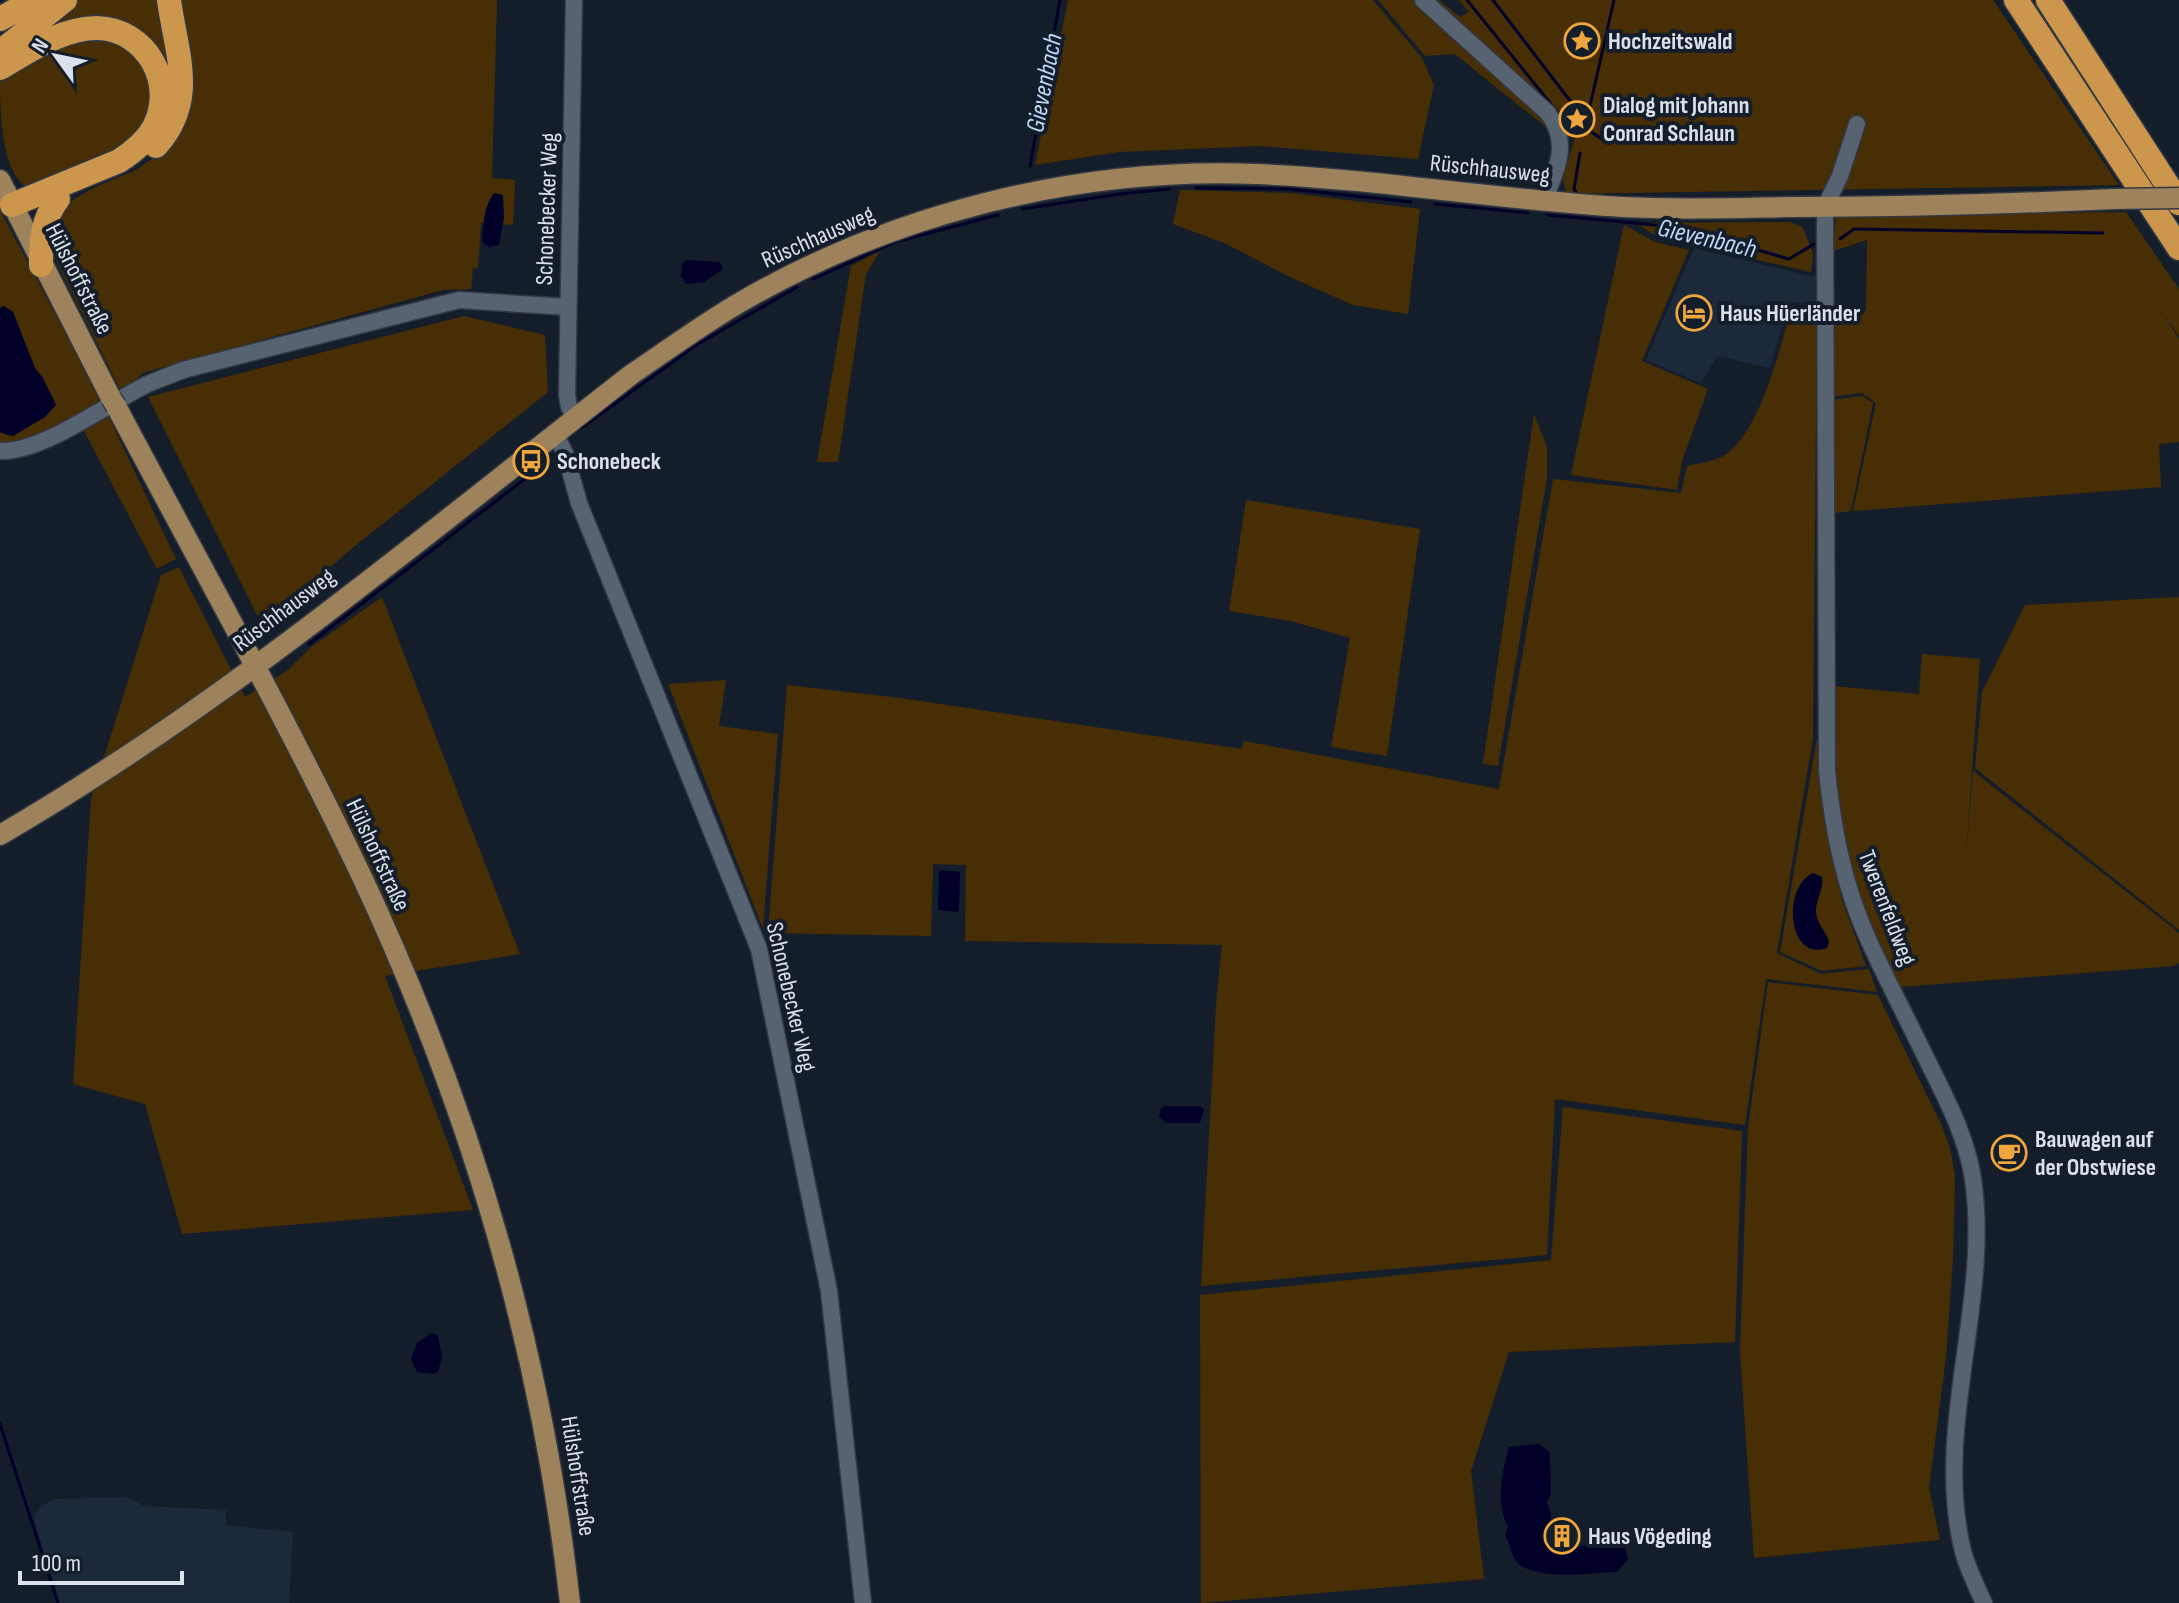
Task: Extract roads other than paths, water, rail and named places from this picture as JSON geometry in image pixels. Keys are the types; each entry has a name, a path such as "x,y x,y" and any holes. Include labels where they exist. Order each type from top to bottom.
{"highway":[{"path":"0,19 36,0"},
{"path":"0,31 36,0"},
{"path":"0,52 65,0"},
{"path":"15,212 58,199 136,161 153,149 171,126 179,104 181,74 169,0"},
{"path":"2016,0 2179,248"},
{"path":"2048,0 2179,200"},
{"path":"0,68 63,35 87,29 110,30 130,38 144,49 157,68 162,91 155,126 134,150 119,161 15,212"},
{"path":"41,265 42,231 58,199"}],"main road":[{"name":"Rüschhausweg","path":"0,835 107,768 256,664 692,332 788,277 892,232 950,213 1059,188 1147,177 1255,174 1544,201 1678,208 2179,200"},
{"name":"Hülshoffstraße","path":"0,180 113,402 256,664 387,933 424,1023 470,1146 511,1284 535,1385 555,1492 570,1603"}],"street":[{"name":"Schonebecker Weg","path":"574,0 567,395 569,407 576,418"},
{"path":"1423,0 1548,113 1555,123 1560,133 1560,154 1544,201"},
{"path":"1825,207 1840,176 1857,124"},
{"name":"Twerenfeldweg","path":"1825,207 1826,749 1829,794 1851,898 1944,1093 1963,1140 1972,1174 1978,1252 1955,1475 1962,1547 1984,1603"},
{"path":"0,451 34,445 150,383 183,370 409,311 459,300 568,307"},
{"name":"Schonebecker Weg","path":"555,434 565,453 579,503 759,949 829,1291 863,1603"}],"water":[{"path":"494,193 503,195 504,218 499,245 489,247 482,242 483,229 486,210"},
{"path":"686,260 720,262 723,269 704,282 686,284 681,276 682,264"},
{"path":"4,306 13,312 35,368 56,405 45,417 13,436 0,432 0,308"},
{"path":"941,870 960,872 957,912 938,910"},
{"path":"1813,873 1822,877 1816,916 1829,942 1827,948 1814,949 1804,944 1793,921 1796,893 1803,881"},
{"path":"1199,1106 1204,1109 1200,1123 1166,1123 1159,1116 1161,1108"},
{"path":"431,1333 438,1335 442,1357 438,1372 417,1372 411,1359 417,1343"},
{"path":"1539,1444 1550,1453 1551,1494 1547,1502 1551,1513 1551,1534 1547,1542 1565,1548 1617,1543 1625,1547 1628,1559 1617,1572 1551,1574 1527,1569 1515,1560 1505,1535 1508,1527 1501,1498 1504,1467 1509,1447"}],"waterway":[{"name":"Gievenbach","path":"1030,166 1060,0"},
{"path":"1467,0 1563,119"},
{"path":"1493,0 1577,110"},
{"path":"1602,139 1585,128 1614,0"},
{"path":"1578,195 1574,189 1580,153"},
{"name":"Gievenbach","path":"1196,188 1289,189 1411,202"},
{"name":"Gievenbach","path":"1022,209 1170,189"},
{"path":"1606,196 1628,197"},
{"name":"Gievenbach","path":"1435,204 1528,213"},
{"path":"813,279 895,242 998,215"},
{"name":"Gievenbach","path":"1547,215 1677,227 1789,259 1814,244"},
{"name":"Gievenbach","path":"1840,239 1854,229 2103,233"},
{"path":"581,428 698,344 797,287"},
{"path":"309,644 547,462"},
{"path":"0,1424 58,1603"}],"place":[{"name":"Hochzeitswald","path":"1582,41"},
{"name":"Dialog mit Johann Conrad Schlaun","path":"1577,119"},
{"name":"Haus Hüerländer","path":"1694,313"},
{"name":"Schonebeck","path":"531,461"},
{"name":"Bauwagen auf der Obstwiese","path":"2009,1153"},
{"name":"Haus Vögeding","path":"1562,1536"}]}
